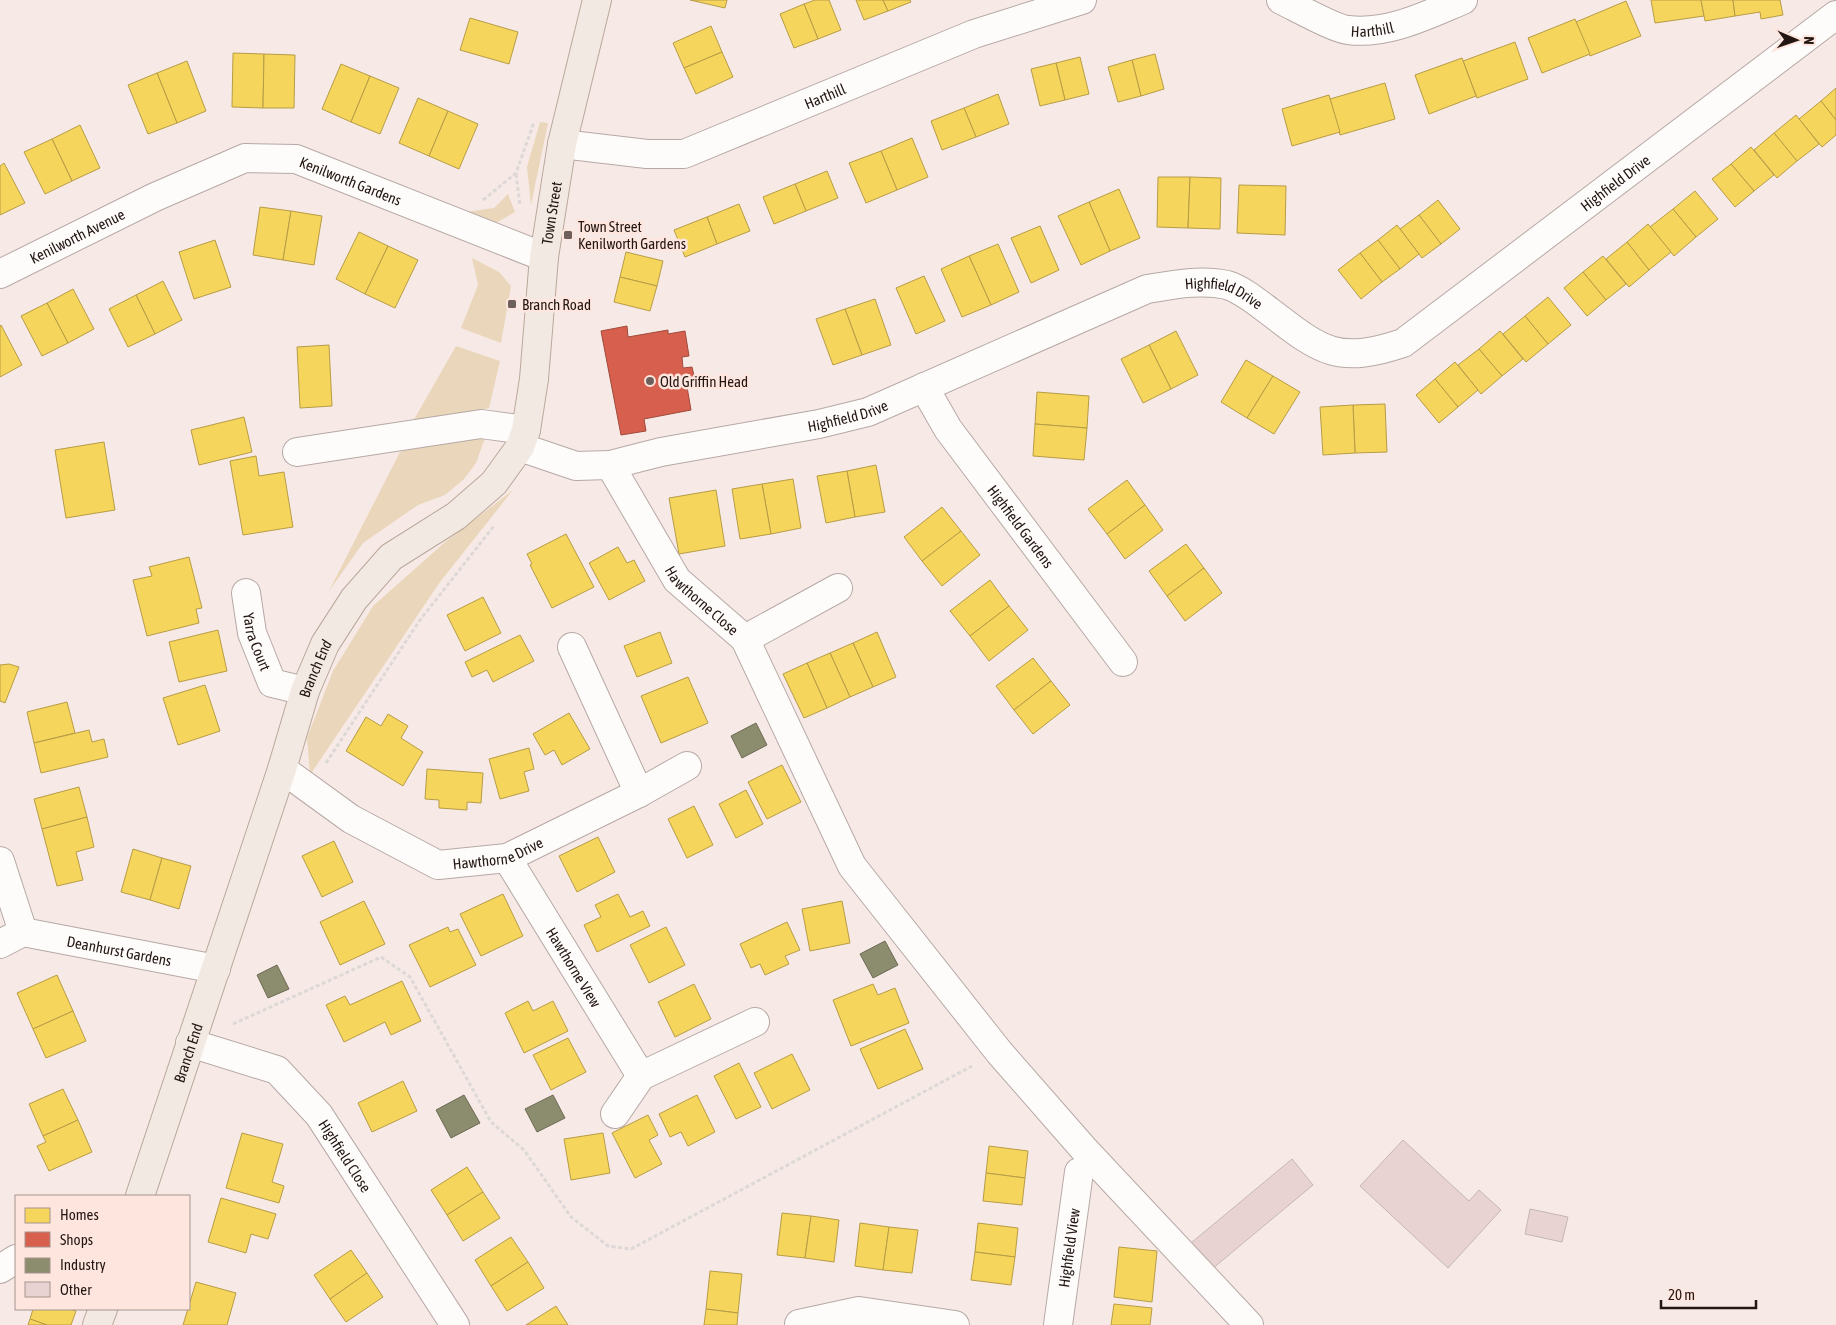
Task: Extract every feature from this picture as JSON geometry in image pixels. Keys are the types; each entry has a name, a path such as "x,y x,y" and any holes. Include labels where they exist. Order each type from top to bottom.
{"main road":[{"name":"Town Street","path":"523,439 534,379 544,257 562,144 597,0"},
{"name":"Branch End","path":"140,1195 282,769 306,691 325,644 354,599 391,557 456,516 494,483 523,439"},
{"path":"97,1325 103,1310"}],"street":[{"name":"Harthill","path":"562,144 647,154 684,154 974,34 1082,0"},
{"name":"Harthill","path":"1281,0 1347,30 1379,30 1416,20 1463,0"},
{"name":"Highfield Drive","path":"523,439 576,466 610,465 661,452 819,424 868,412 1147,289 1190,283 1227,286 1258,302 1297,333 1324,349 1351,355 1382,350 1403,343 1836,15"},
{"name":"Kenilworth Gardens","path":"155,197 245,158 296,159 544,257"},
{"name":"Kenilworth Avenue","path":"0,274 155,197"},
{"name":"Highfield Gardens","path":"924,387 948,429 1123,662"},
{"path":"297,452 481,424 523,439"},
{"name":"Hawthorne Close","path":"610,465 676,580 745,639 838,588"},
{"name":"Yarra Court","path":"246,593 252,634 272,683 306,691"},
{"path":"745,639 852,866 998,1052 1083,1148 1250,1325"},
{"path":"572,647 639,793"},
{"name":"Hawthorne Drive","path":"282,769 351,819 438,865 507,858 639,793 688,766"},
{"name":"Hawthorne View","path":"507,858 641,1076"},
{"name":"Deanhurst Gardens","path":"0,861 12,938 216,969"},
{"path":"616,1114 641,1076 755,1022"},
{"name":"Highfield Close","path":"190,1043 277,1070 319,1115 454,1325"},
{"name":"Highfield View","path":"1058,1325 1079,1172"},
{"path":"0,1269 15,1260"},
{"path":"799,1324 859,1311 955,1325"}],"path":[{"path":"448,219 453,202 484,200 516,173 536,118"},
{"path":"310,789 420,620 499,520"},
{"path":"190,1043 381,957 410,977 491,1122 524,1150 571,1217 608,1246 631,1249 998,1052"}],"shaded area":[{"path":"540,122 548,123 531,205 527,167"},
{"path":"508,194 515,212 496,223 459,213 494,208"},
{"path":"472,258 499,272 511,286 501,343 461,328 478,285"},
{"path":"456,346 500,361 489,408 412,423"},
{"path":"457,436 485,438 476,463 464,479 445,495 418,505 363,543 329,591 400,452"},
{"path":"513,490 440,582 310,775 307,738 333,671 373,606 444,543"}],"building: Homes":[{"path":"690,0 727,0 725,8"},
{"path":"815,0 829,0 841,30 818,39 804,4"},
{"path":"856,0 883,0 888,11 864,20"},
{"path":"883,0 910,0 911,2 888,11"},
{"path":"1651,0 1701,0 1704,16 1655,23"},
{"path":"1701,0 1733,0 1735,16 1705,21"},
{"path":"1733,0 1780,0 1783,15 1761,19 1760,12 1735,16"},
{"path":"1626,1 1641,36 1590,56 1576,22"},
{"path":"804,4 818,39 794,48 780,14"},
{"path":"470,18 518,32 509,64 460,50"},
{"path":"1575,19 1590,54 1542,73 1528,38"},
{"path":"711,26 722,52 684,68 673,43"},
{"path":"1515,42 1528,79 1477,98 1463,61"},
{"path":"722,52 733,77 696,94 684,68"},
{"path":"233,53 264,54 263,108 232,107"},
{"path":"264,54 295,55 294,108 263,108"},
{"path":"1155,54 1164,89 1141,96 1132,60"},
{"path":"1080,57 1089,94 1065,100 1056,63"},
{"path":"1462,58 1476,96 1429,114 1415,75"},
{"path":"1132,60 1141,96 1118,102 1108,67"},
{"path":"187,61 206,111 177,123 157,73"},
{"path":"1056,63 1065,100 1040,106 1031,69"},
{"path":"341,64 370,76 351,122 322,109"},
{"path":"157,73 177,123 148,134 128,85"},
{"path":"370,76 399,88 380,134 351,122"},
{"path":"1385,83 1395,119 1340,135 1330,99"},
{"path":"1836,88 1836,120 1821,101"},
{"path":"998,94 1009,124 976,137 964,108"},
{"path":"1329,95 1340,132 1292,146 1282,109"},
{"path":"418,98 448,111 429,156 399,143"},
{"path":"1821,101 1836,120 1836,135 1822,147 1799,119"},
{"path":"964,108 976,137 942,150 931,121"},
{"path":"448,111 478,124 459,169 429,156"},
{"path":"1796,115 1819,144 1797,161 1774,133"},
{"path":"80,125 100,168 72,181 52,139"},
{"path":"1774,133 1797,161 1777,178 1754,150"},
{"path":"912,138 928,177 897,190 881,151"},
{"path":"52,139 72,181 45,194 24,152"},
{"path":"1751,147 1774,175 1754,191 1731,164"},
{"path":"881,151 897,190 866,203 849,163"},
{"path":"4,163 25,203 0,215 0,166"},
{"path":"1731,164 1754,191 1735,207 1712,179"},
{"path":"827,171 838,198 806,211 795,184"},
{"path":"1158,177 1190,177 1188,228 1157,227"},
{"path":"1190,177 1221,178 1220,229 1188,228"},
{"path":"795,184 806,211 774,224 763,197"},
{"path":"1239,185 1286,186 1285,235 1237,233"},
{"path":"1119,189 1140,238 1110,251 1089,202"},
{"path":"1695,191 1718,219 1696,237 1673,209"},
{"path":"1438,200 1460,229 1441,244 1419,215"},
{"path":"1089,202 1110,251 1081,265 1058,216"},
{"path":"739,204 750,231 717,244 707,217"},
{"path":"260,207 291,211 283,260 253,255"},
{"path":"1673,209 1696,237 1674,256 1650,227"},
{"path":"291,211 322,216 314,265 283,260"},
{"path":"1419,215 1441,244 1422,258 1400,229"},
{"path":"707,217 717,244 685,257 674,230"},
{"path":"1648,224 1671,252 1649,270 1627,242"},
{"path":"1397,225 1419,254 1400,269 1378,240"},
{"path":"1040,226 1059,270 1031,283 1011,238"},
{"path":"359,232 388,246 365,294 336,279"},
{"path":"215,240 231,287 194,299 179,252"},
{"path":"1378,240 1400,269 1382,282 1360,253"},
{"path":"1627,242 1649,270 1629,287 1606,259"},
{"path":"998,244 1019,292 991,305 969,256"},
{"path":"388,246 418,260 395,308 365,294"},
{"path":"626,252 663,261 657,286 620,277"},
{"path":"1360,253 1382,282 1361,299 1338,270"},
{"path":"969,256 991,305 962,317 941,269"},
{"path":"1603,256 1626,284 1606,300 1583,272"},
{"path":"1583,272 1606,300 1587,316 1564,288"},
{"path":"924,276 945,321 916,334 896,288"},
{"path":"620,277 657,286 650,311 614,302"},
{"path":"163,281 182,320 155,334 136,295"},
{"path":"73,289 94,329 68,343 47,303"},
{"path":"136,295 155,334 128,347 109,309"},
{"path":"1548,297 1571,325 1548,344 1525,316"},
{"path":"875,299 891,345 862,355 845,309"},
{"path":"47,303 68,343 42,356 21,316"},
{"path":"845,309 862,355 833,365 816,319"},
{"path":"1525,316 1548,344 1526,362 1503,334"},
{"path":"0,326 22,365 0,377"},
{"path":"1176,331 1198,375 1171,389 1149,345"},
{"path":"1500,331 1523,359 1502,376 1479,349"},
{"path":"329,345 332,406 300,408 297,347"},
{"path":"1149,345 1171,389 1143,403 1121,359"},
{"path":"1479,349 1502,376 1481,394 1458,365"},
{"path":"1246,360 1273,376 1247,418 1221,402"},
{"path":"1455,362 1478,390 1458,407 1435,379"},
{"path":"1273,376 1300,392 1274,434 1247,418"},
{"path":"1435,379 1458,407 1439,423 1416,395"},
{"path":"1037,392 1089,396 1087,428 1035,424"},
{"path":"1385,404 1387,452 1355,453 1353,405"},
{"path":"1353,405 1355,453 1323,455 1320,407"},
{"path":"244,417 252,452 199,465 191,430"},
{"path":"1035,424 1087,428 1084,460 1033,456"},
{"path":"104,442 115,510 66,518 55,450"},
{"path":"256,456 259,476 284,472 293,527 243,535 230,461"},
{"path":"876,465 885,512 855,517 847,471"},
{"path":"847,471 855,517 826,523 817,476"},
{"path":"793,479 801,528 771,534 762,484"},
{"path":"1127,480 1145,505 1107,534 1088,509"},
{"path":"762,484 771,534 740,539 732,489"},
{"path":"716,490 725,546 679,554 669,498"},
{"path":"1145,505 1163,530 1125,559 1107,534"},
{"path":"942,507 961,531 922,561 904,537"},
{"path":"961,531 980,555 942,586 922,561"},
{"path":"566,534 594,587 552,608 530,565 532,564 527,554"},
{"path":"1186,544 1204,568 1167,596 1149,571"},
{"path":"618,547 627,563 634,560 645,581 609,600 589,563"},
{"path":"189,557 202,608 196,609 199,623 147,636 133,580 152,576 149,567"},
{"path":"1204,568 1222,593 1185,621 1167,596"},
{"path":"990,580 1009,606 970,636 950,611"},
{"path":"483,597 501,633 465,651 447,615"},
{"path":"1009,606 1028,630 989,661 970,636"},
{"path":"218,630 227,671 179,682 169,642"},
{"path":"660,632 672,663 637,677 624,646"},
{"path":"877,632 896,677 873,687 853,643"},
{"path":"520,635 534,661 493,682 487,670 472,677 465,662"},
{"path":"853,643 873,687 850,697 830,653"},
{"path":"830,653 850,697 827,708 807,663"},
{"path":"1033,658 1051,681 1014,710 996,686"},
{"path":"807,663 827,708 804,718 783,674"},
{"path":"9,664 19,667 5,703 0,701 0,665"},
{"path":"688,677 708,723 661,743 641,696"},
{"path":"1051,681 1070,705 1033,734 1014,710"},
{"path":"205,685 220,731 178,745 163,698"},
{"path":"67,702 75,733 34,743 27,712"},
{"path":"569,713 590,749 562,765 554,750 545,755 533,734"},
{"path":"388,714 408,726 401,738 423,752 403,786 346,751 366,717 381,726"},
{"path":"89,730 92,742 104,739 108,757 41,773 34,743"},
{"path":"529,748 534,769 524,772 529,791 500,799 489,759"},
{"path":"782,765 801,802 767,819 748,782"},
{"path":"427,769 483,773 481,803 467,802 467,810 439,808 439,800 425,799"},
{"path":"79,787 87,817 42,829 34,799"},
{"path":"746,790 763,824 736,838 719,804"},
{"path":"694,806 713,845 687,858 668,819"},
{"path":"87,817 94,847 76,852 83,880 57,886 42,829"},
{"path":"598,837 615,872 577,892 559,856"},
{"path":"334,841 353,882 322,897 302,856"},
{"path":"133,849 162,858 150,900 121,892"},
{"path":"162,858 191,866 179,909 150,900"},
{"path":"503,894 523,936 481,956 460,914"},
{"path":"618,894 630,917 643,911 650,926 597,952 584,925 601,917 595,905"},
{"path":"364,901 385,944 340,965 320,922"},
{"path":"842,901 850,943 810,951 802,909"},
{"path":"787,922 800,950 785,956 789,964 765,975 760,964 751,968 740,944"},
{"path":"448,927 450,932 458,929 476,965 430,987 409,945"},
{"path":"666,927 685,965 649,983 630,945"},
{"path":"57,975 73,1011 33,1029 17,993"},
{"path":"402,981 421,1021 391,1035 385,1022 344,1042 326,1005 345,996 350,1005"},
{"path":"694,984 711,1019 675,1037 658,1002"},
{"path":"873,984 878,995 895,988 909,1023 851,1046 833,1000"},
{"path":"528,1001 533,1011 553,1001 568,1031 524,1053 505,1013"},
{"path":"73,1011 86,1041 46,1058 33,1029"},
{"path":"905,1029 923,1069 878,1089 860,1049"},
{"path":"568,1038 586,1072 551,1090 533,1055"},
{"path":"792,1054 810,1090 772,1109 754,1073"},
{"path":"739,1063 761,1107 736,1119 714,1076"},
{"path":"403,1081 417,1111 372,1132 358,1103"},
{"path":"63,1089 78,1120 43,1136 29,1104"},
{"path":"697,1095 715,1132 688,1146 681,1132 670,1137 659,1114"},
{"path":"648,1115 658,1135 649,1140 662,1164 635,1178 612,1133"},
{"path":"78,1120 92,1152 49,1171 37,1146 46,1142 43,1136"},
{"path":"242,1133 283,1144 272,1182 284,1186 279,1203 226,1188"},
{"path":"603,1133 610,1173 571,1180 564,1139"},
{"path":"989,1146 1028,1151 1025,1178 986,1173"},
{"path":"467,1167 483,1192 447,1215 431,1190"},
{"path":"986,1173 1025,1178 1022,1205 983,1201"},
{"path":"483,1192 500,1218 463,1241 447,1215"},
{"path":"221,1198 276,1214 268,1239 251,1234 246,1253 208,1242"},
{"path":"782,1213 811,1216 805,1258 777,1255"},
{"path":"811,1216 839,1220 834,1262 805,1258"},
{"path":"860,1223 889,1227 883,1270 855,1266"},
{"path":"978,1223 1018,1228 1015,1257 975,1252"},
{"path":"889,1227 918,1230 912,1273 883,1270"},
{"path":"511,1237 528,1262 491,1286 475,1260"},
{"path":"1119,1247 1157,1251 1152,1302 1114,1297"},
{"path":"351,1250 367,1273 330,1299 314,1275"},
{"path":"975,1252 1015,1257 1011,1285 971,1280"},
{"path":"528,1262 544,1288 507,1311 491,1286"},
{"path":"710,1271 742,1274 738,1313 706,1309"},
{"path":"367,1273 383,1297 346,1322 330,1299"},
{"path":"196,1282 236,1293 227,1325 183,1325 188,1310 190,1310 190,1302"},
{"path":"1114,1304 1152,1308 1150,1325 1111,1325"},
{"path":"556,1306 568,1325 526,1325"},
{"path":"706,1309 738,1313 737,1325 704,1325"},
{"path":"33,1310 76,1311 71,1325 47,1325 30,1319"},
{"path":"30,1319 47,1325 28,1325"}],"building: Shops":[{"name":"Old Griffin Head","path":"627,326 628,337 668,330 668,334 685,331 689,356 682,357 683,368 692,367 695,380 686,381 691,410 644,419 646,431 621,435 601,331"}],"building: Industry":[{"path":"756,723 767,745 742,758 731,736"},
{"path":"885,941 898,965 873,978 860,954"},
{"path":"277,965 289,989 268,998 257,975"},
{"path":"464,1095 480,1123 451,1138 436,1110"},
{"path":"553,1095 565,1118 537,1132 525,1109"}],"building: Other":[{"path":"1403,1140 1469,1201 1479,1190 1501,1210 1448,1268 1360,1186"},
{"path":"1292,1159 1313,1185 1212,1269 1191,1243"},
{"path":"1530,1209 1568,1217 1562,1242 1525,1234"}],"place":[{"name":"Town Street Kenilworth Gardens","path":"568,235"},
{"name":"Branch Road","path":"512,304"},
{"name":"Old Griffin Head","path":"650,381"}]}
